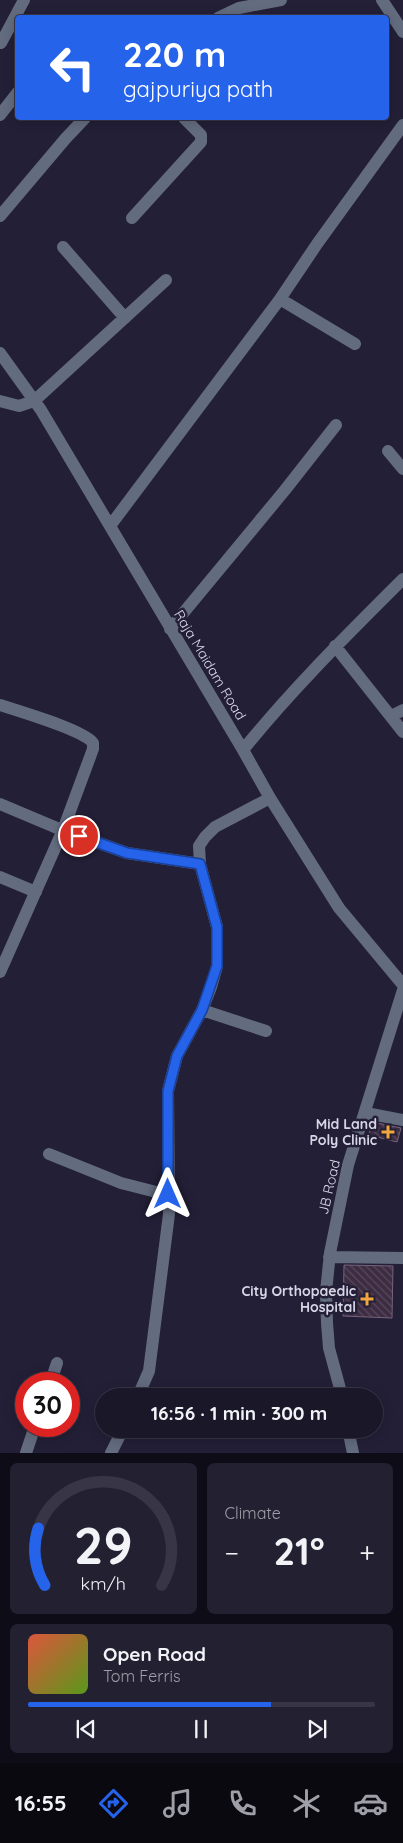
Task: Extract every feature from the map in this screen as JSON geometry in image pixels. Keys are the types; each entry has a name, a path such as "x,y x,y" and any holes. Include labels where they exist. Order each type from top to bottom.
{"street":[{"path":"16,15 24,0"},
{"path":"224,15 239,8 281,0"},
{"path":"382,0 403,32"},
{"path":"1,43 15,17"},
{"path":"0,115 15,96"},
{"path":"0,216 83,120"},
{"path":"132,218 201,142 201,135 186,120"},
{"path":"110,526 280,298 403,125"},
{"path":"63,247 125,318"},
{"path":"0,401 19,406 34,401 166,280"},
{"path":"280,298 355,344"},
{"name":"Raja Maidam Road","path":"0,353 34,401 270,798 339,908 403,985"},
{"path":"170,629 336,425"},
{"path":"388,451 403,469"},
{"path":"243,750 259,729 336,646 403,579"},
{"path":"336,646 397,713 403,732"},
{"path":"0,704 54,723 86,737 93,743 91,756 63,830 1,967"},
{"path":"142,1388 149,1371 169,1214 168,1091 177,1056 202,1010 217,966 218,946 213,911 200,864 199,846 215,827 270,798"},
{"path":"0,804 63,830 127,853 200,864"},
{"path":"0,877 36,892"},
{"name":"JB Road","path":"340,1388 329,1348 326,1292 329,1257 348,1164 366,1113 403,990"},
{"path":"202,1010 266,1032"},
{"path":"366,1113 403,1120"},
{"path":"49,1154 121,1183 168,1194"},
{"path":"329,1257 403,1258"},
{"path":"54,1372 57,1363"},
{"path":"26,1453 31,1437"},
{"path":"110,1453 118,1438"},
{"path":"350,1438 353,1453"}],"building":[{"path":"372,1122 401,1128 397,1142 369,1135"},
{"path":"344,1265 393,1266 392,1318 343,1316"}],"place":[{"name":"Mid Land Poly Clinic","path":"388,1132"},
{"name":"City Orthopaedic Hospital","path":"367,1299"}],"route":[{"path":"79,836 127,853 200,864 217,927 217,966 211,987 202,1010 177,1056 168,1091 168,1194"}]}
